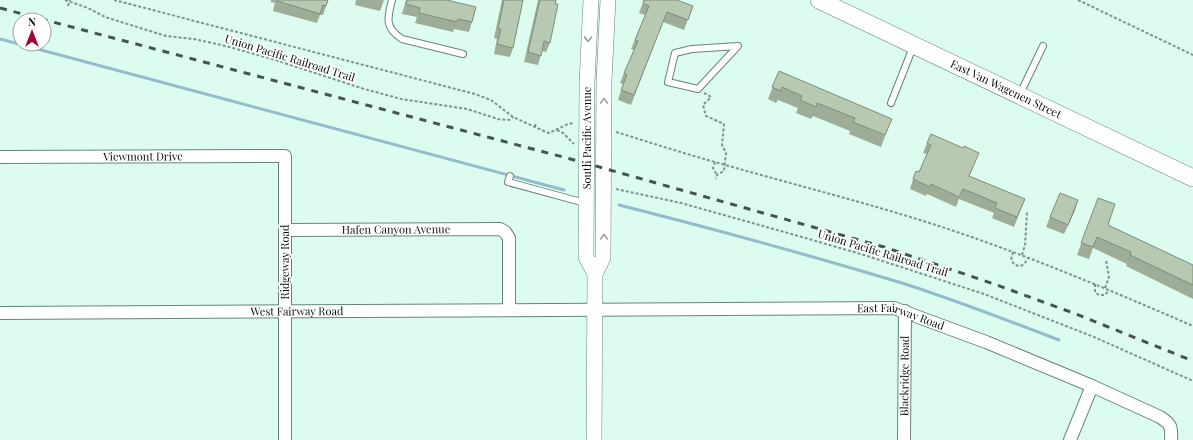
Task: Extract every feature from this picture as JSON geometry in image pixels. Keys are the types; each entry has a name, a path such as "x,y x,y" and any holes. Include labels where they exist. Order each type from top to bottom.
{"main road":[{"name":"East Van Wagenen Street","path":"819,0 1193,178"}],"street":[{"name":"South Pacific Avenue","path":"591,0 588,53 586,257 595,274"},
{"name":"South Pacific Avenue","path":"594,440 595,274 603,258 605,47 608,0"},
{"name":"Viewmont Drive","path":"0,157 286,156"},
{"name":"Ridgeway Road","path":"285,440 286,156"},
{"name":"Hafen Canyon Avenue","path":"285,230 500,229 505,232 509,238 509,310"},
{"name":"East Fairway Road","path":"595,310 894,308 986,342 1092,386 1168,422 1172,430 1171,440"},
{"name":"West Fairway Road","path":"0,313 595,310"},
{"name":"Blackridge Road","path":"904,312 904,440"},
{"path":"1070,440 1092,386"}],"lane":[{"path":"392,0 389,22 390,29 394,34 402,39 463,54"},
{"path":"891,103 914,45"},
{"path":"738,46 708,78 698,89 668,82 675,53 692,49 738,46"},
{"path":"1020,95 1043,46"},
{"path":"510,176 508,182 587,203"}],"path":[{"name":"Union Pacific Railroad Trail","path":"65,0 88,8 112,19 166,36 194,39 226,46 400,99 467,109 498,119 510,120 513,117"},
{"name":"Union Pacific Railroad Trail","path":"114,0 475,94 491,100 513,117 549,133 572,123 587,124"},
{"path":"1078,0 1193,55"},
{"path":"68,6 70,1"},
{"path":"698,89 711,97 703,105 706,116 724,124 722,145 726,154 725,165 724,171 717,175"},
{"path":"535,127 536,122"},
{"path":"604,129 725,165 873,205 962,234 1022,255 1095,284 1193,326"},
{"path":"557,130 563,133 578,148"},
{"path":"715,162 713,168 717,175 716,179"},
{"name":"Union Pacific Railroad Trail","path":"612,188 680,203 795,235 864,255 976,292 1094,337 1193,381"},
{"path":"1022,255 1027,212"},
{"path":"1013,252 1011,260 1018,266 1025,264 1028,258"},
{"path":"1105,288 1109,277 1106,260"},
{"path":"1095,284 1095,292 1099,295 1105,295 1109,290"}],"building":[{"path":"277,0 328,0 326,6 323,5 320,14"},
{"path":"407,0 447,0 476,7 472,22 458,19 457,22 419,13 420,8 406,4"},
{"path":"504,0 523,0 513,48 497,44 501,29 498,29"},
{"path":"540,0 556,0 555,4 558,4 550,43 544,41 541,56 528,52"},
{"path":"644,0 677,0 693,6 688,20 667,12 634,95 621,90 627,75 624,73 638,41 635,40 649,6 643,3"},
{"path":"779,71 892,119 885,135 853,122 855,118 817,103 816,107 800,100 802,96 782,87 781,91 772,87"},
{"path":"931,134 963,148 964,146 979,153 969,176 1025,199 1017,217 995,208 997,203 963,189 959,197 931,184 930,187 913,179 916,171 919,172 931,145 927,143"},
{"path":"1060,193 1078,200 1068,225 1050,217"},
{"path":"1098,198 1115,204 1108,225 1193,265 1193,285 1130,255 1131,252 1097,237 1093,247 1081,243"}],"waterway":[{"path":"0,39 564,190"},
{"path":"619,205 761,242 902,283 961,303 1059,340"}],"railway":[{"path":"0,8 578,161 884,247 994,284 1076,314 1193,361"}]}
